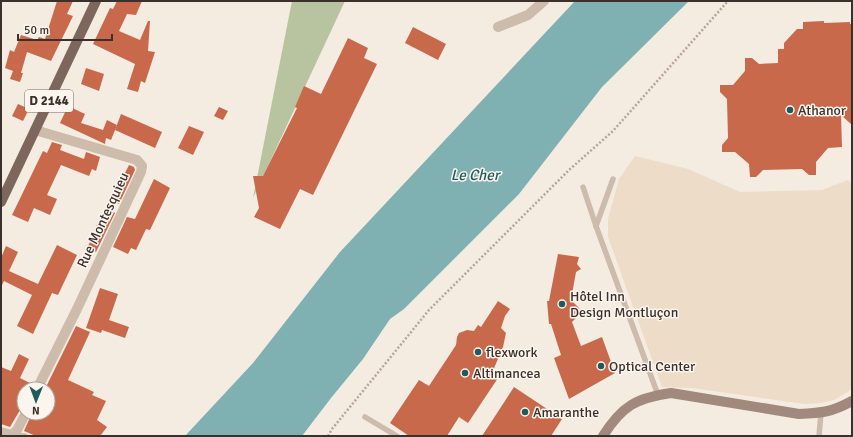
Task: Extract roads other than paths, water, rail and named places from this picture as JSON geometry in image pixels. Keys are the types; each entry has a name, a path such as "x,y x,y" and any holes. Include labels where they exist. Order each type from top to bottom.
{"main road":[{"name":"D 2144","path":"1,202 96,1"}],"street":[{"path":"498,27 528,15 544,1"},
{"name":"Rue Montesquieu","path":"35,130 137,160 142,166 142,172 42,381"},
{"path":"602,436 622,411 636,402 658,395 671,393 799,414 821,413 838,408 852,401"},
{"path":"1,432 12,435 17,430 22,421"}],"lane":[{"path":"596,226 614,179"},
{"path":"583,187 658,395"},
{"path":"819,436 821,413"},
{"path":"365,417 396,436"},
{"path":"12,435 24,436"}],"water":[{"name":"Le Cher","path":"575,1 689,1 602,87 519,194 404,309 390,319 363,359 302,436 185,436 253,363 340,252"}],"place":[{"name":"Athanor","path":"790,110"},
{"name":"Hôtel Inn Design Montluçon","path":"562,304"},
{"name":"flexwork","path":"478,352"},
{"name":"Optical Center","path":"601,366"},
{"name":"Altimancea","path":"465,373"},
{"name":"Amaranthe","path":"525,412"}]}
